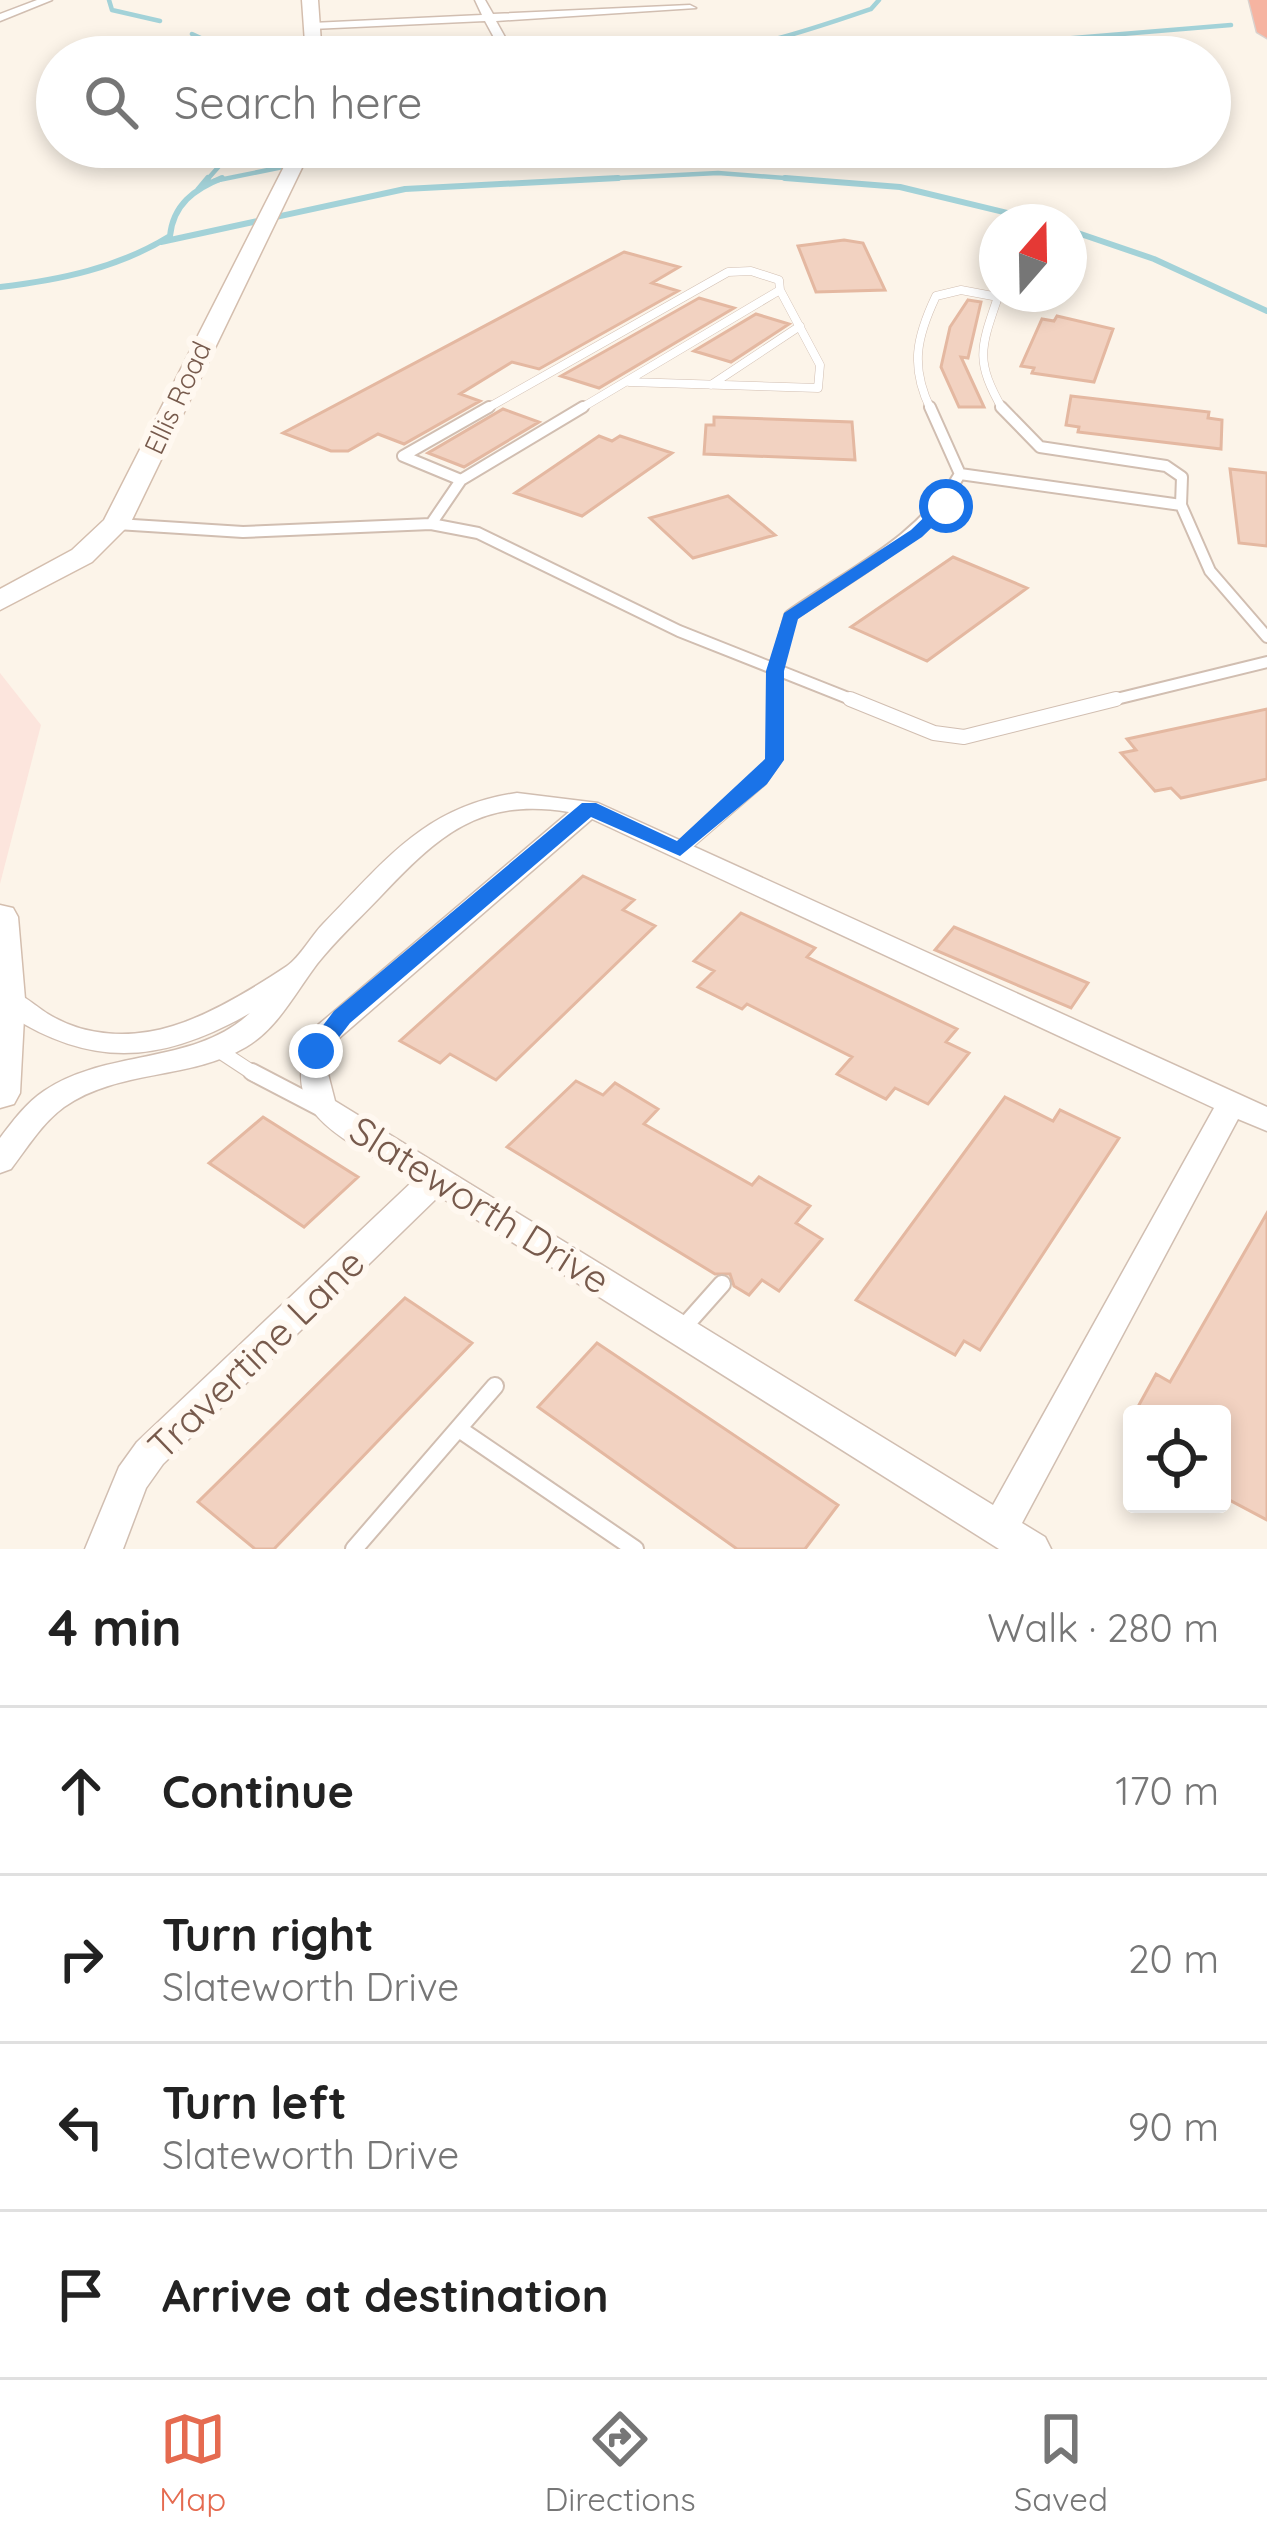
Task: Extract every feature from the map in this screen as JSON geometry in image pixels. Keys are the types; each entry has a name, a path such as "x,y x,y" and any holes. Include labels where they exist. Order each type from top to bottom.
{"highway":[{"path":"1259,0 1267,32"}],"main road":[{"path":"310,0 313,36"},
{"name":"Ellis Road","path":"0,601 82,556 116,524 293,168"},
{"path":"0,917 7,999 0,1093"}],"street":[{"path":"0,17 47,0"},
{"path":"480,0 497,36"},
{"path":"0,3 30,6"},
{"path":"312,26 690,8"},
{"path":"0,1161 35,1115 67,1090 109,1075 165,1067 218,1050 264,1017 304,963 427,831 472,808 548,799 589,808 1267,1120"},
{"name":"Slateworth Drive","path":"589,808 328,1032 311,1070 313,1090 324,1109 1032,1549"},
{"path":"7,999 73,1041 149,1041 224,1017 304,963"},
{"path":"1000,1528 1232,1103"},
{"name":"Travertine Lane","path":"104,1549 132,1479 149,1453 436,1178"}],"lane":[{"path":"461,480 403,457 728,272 766,273 779,280 820,365 818,388 625,382"},
{"path":"431,524 461,480 780,290"},
{"path":"680,850 760,780 774,760 775,671 790,616 916,533 946,506 961,474 911,360 917,328 936,296 961,290 998,298 981,346 982,373 1008,420 1040,447 1166,466 1182,477 1181,505 1210,571 1267,637"},
{"path":"711,386 800,326"},
{"path":"961,474 1181,505"},
{"path":"116,524 243,532 431,524 478,533 775,671 899,722 964,737 1267,662"},
{"path":"218,1050 282,1092 324,1109"},
{"path":"681,1330 722,1284"},
{"path":"362,1546 496,1386"},
{"path":"459,1429 635,1549"}],"shaded area":[{"path":"0,673 41,725 0,884"}],"building":[{"path":"844,240 863,243 885,290 816,292 798,246"},
{"path":"624,252 679,267 652,283 678,291 539,369 512,362 460,394 480,401 404,444 378,434 348,451 331,451 283,433"},
{"path":"699,298 734,308 599,388 561,376"},
{"path":"968,300 979,302 968,358 961,357 984,407 959,407 941,367 950,327"},
{"path":"756,314 789,324 731,362 694,351"},
{"path":"1057,316 1113,329 1094,382 1032,373 1034,368 1021,366 1042,319 1054,321"},
{"path":"1071,396 1209,412 1208,418 1222,420 1221,449 1078,432 1079,427 1066,425"},
{"path":"503,409 539,422 464,467 428,453"},
{"path":"714,417 852,422 855,460 704,454 706,425 714,425"},
{"path":"599,436 612,441 620,436 672,453 582,516 515,493"},
{"path":"1230,469 1267,473 1267,546 1239,543"},
{"path":"728,496 775,535 693,558 650,518"},
{"path":"953,557 1027,588 927,661 851,627"},
{"path":"1267,709 1267,779 1181,798 1171,788 1155,791 1121,753 1136,750 1127,739"},
{"path":"583,876 634,900 623,910 655,926 496,1080 450,1054 440,1063 400,1041"},
{"path":"741,913 815,948 807,957 957,1029 946,1042 969,1053 928,1104 895,1088 886,1099 837,1074 852,1057 747,1004 742,1009 698,987 714,971 694,961"},
{"path":"954,927 1088,983 1071,1008 935,950"},
{"path":"576,1081 603,1095 615,1083 658,1109 644,1124 752,1185 759,1177 810,1206 796,1223 822,1239 779,1291 762,1280 749,1295 734,1286 730,1274 715,1274 507,1147"},
{"path":"1005,1097 1053,1121 1060,1110 1119,1138 980,1350 964,1341 955,1355 856,1300"},
{"path":"263,1117 358,1177 304,1227 209,1163"},
{"path":"1267,1213 1267,1520 1231,1501 1231,1405 1139,1405 1156,1374 1170,1382"},
{"path":"405,1298 472,1343 274,1549 255,1549 198,1502"},
{"path":"597,1343 838,1505 805,1549 737,1549 538,1407"}],"waterway":[{"path":"109,0 112,10 160,21"},
{"path":"785,36 871,9 879,0"},
{"path":"1098,36 1231,25"},
{"path":"192,34 196,36"},
{"path":"206,181 217,168"},
{"path":"216,181 278,168"},
{"path":"594,179 718,173 805,180"},
{"path":"198,190 208,178"},
{"path":"216,181 222,178"},
{"path":"594,179 618,178"},
{"path":"785,178 805,180"},
{"path":"161,242 405,189 594,179"},
{"path":"559,181 594,179"},
{"path":"805,180 824,181"},
{"path":"805,180 900,187 979,206"},
{"path":"0,287 88,271 150,247 170,236 175,215 187,200 216,181"},
{"path":"1087,236 1154,259 1267,311"}],"route":[{"path":"316,1051 342,1017 589,808 680,850 760,780 774,760 775,671 790,616 916,533 946,506"}]}
